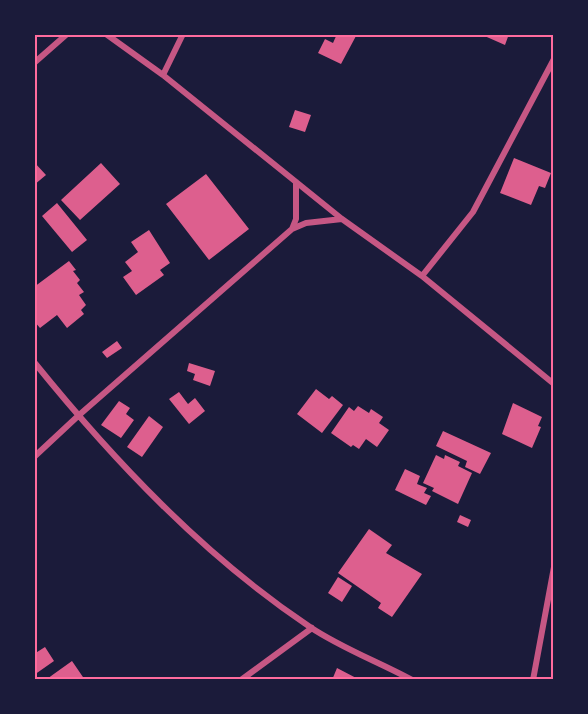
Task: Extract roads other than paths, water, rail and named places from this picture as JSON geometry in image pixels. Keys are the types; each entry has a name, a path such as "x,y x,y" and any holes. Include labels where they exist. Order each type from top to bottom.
{"street":[{"path":"34,63 67,34"},
{"path":"106,34 163,75 342,219 422,276 554,384"},
{"path":"163,75 183,34"},
{"path":"422,276 473,212 554,59"},
{"path":"292,229 296,219 296,182"},
{"path":"34,457 292,229 306,223 342,219"},
{"path":"34,362 78,416 178,520 233,570 312,628 412,680"},
{"path":"533,680 554,567"},
{"path":"241,680 312,628"}]}
